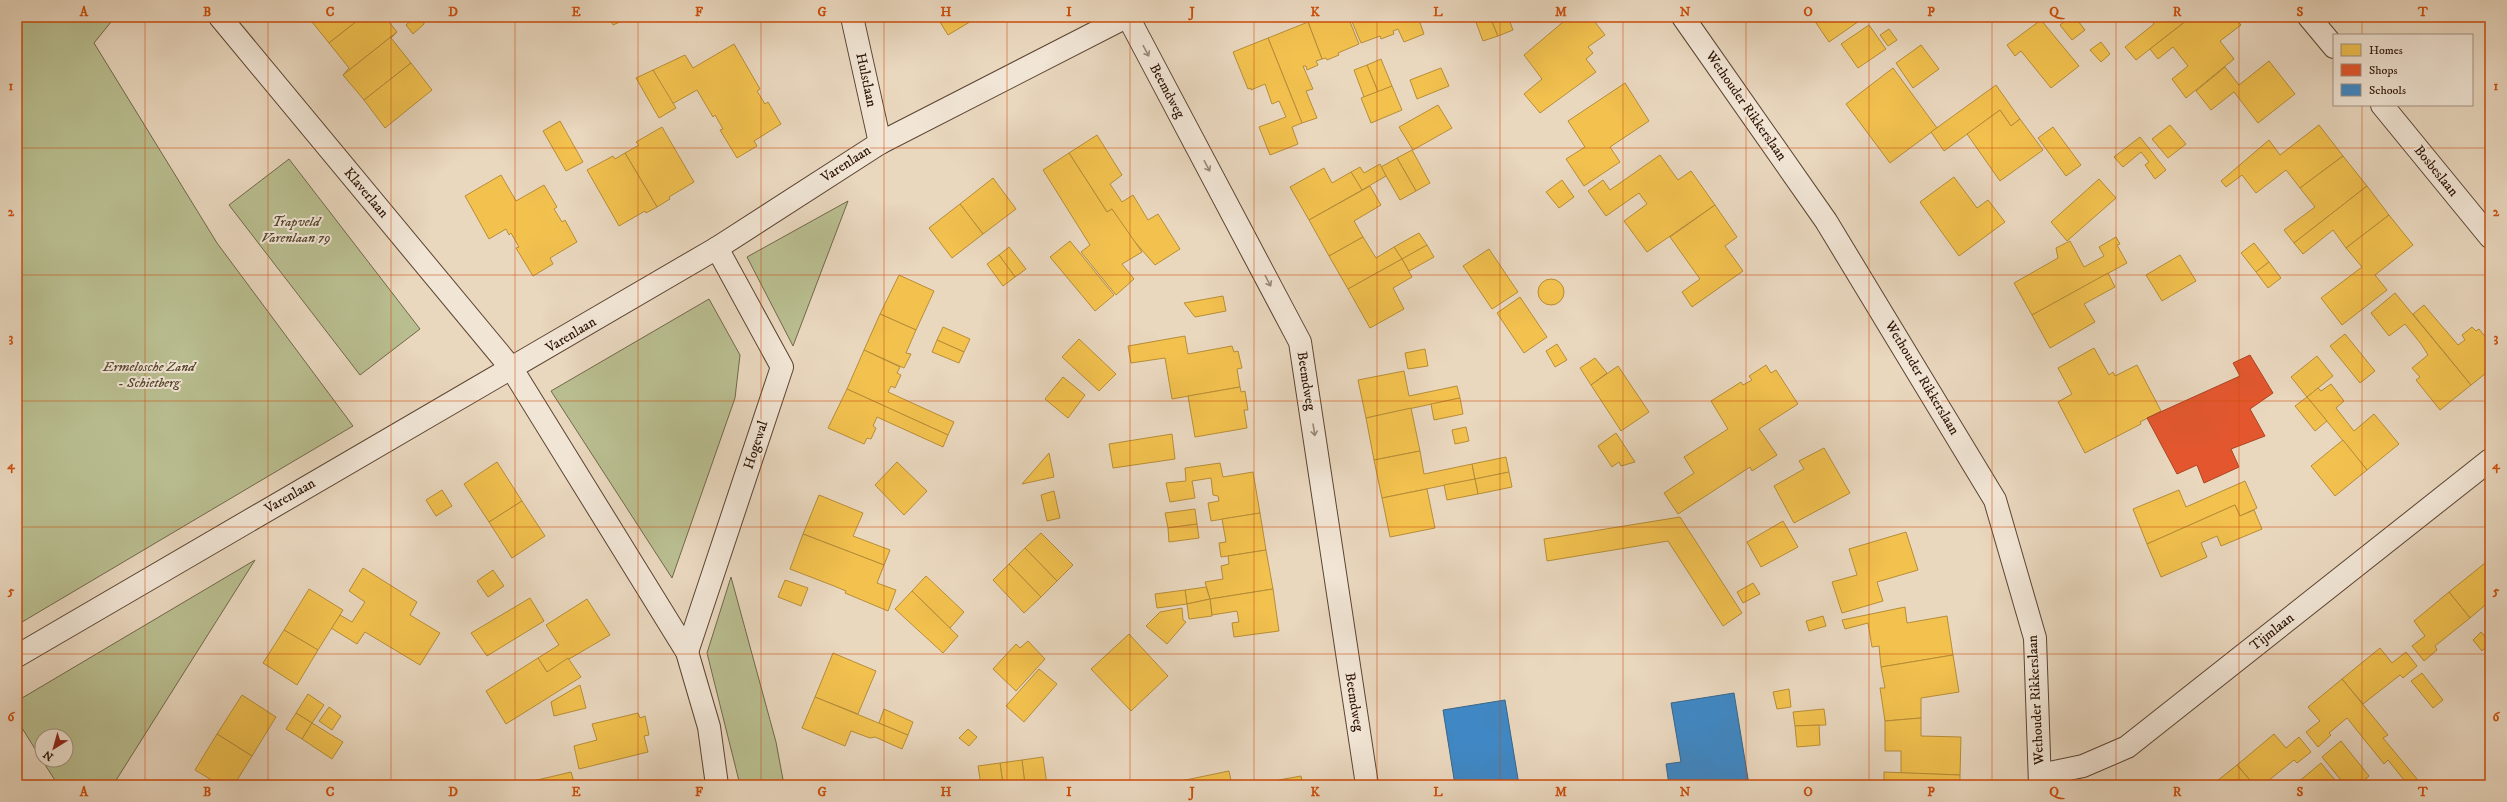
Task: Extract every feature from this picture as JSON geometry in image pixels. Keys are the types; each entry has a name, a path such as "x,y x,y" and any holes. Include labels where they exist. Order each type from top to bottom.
{"street":[{"name":"Klaverlaan","path":"220,17 512,369"},
{"name":"Hulstlaan","path":"852,17 880,143"},
{"name":"Varenlaan","path":"17,656 512,369 717,248 880,143 1127,17"},
{"name":"Beemdweg","path":"1127,17 1300,342 1367,785"},
{"name":"Wethouder Rikkerslaan","path":"1683,17 1826,221 1995,500 2035,638 2040,780"},
{"path":"2309,17 2333,46"},
{"name":"Bosbeslaan","path":"2383,106 2490,237"},
{"name":"Hogewal","path":"687,652 782,367 717,248"},
{"path":"512,369 687,652 709,727 717,785"},
{"name":"Tijmlaan","path":"2040,780 2083,766 2127,747 2490,460"}],"green space":[{"name":"Ermelosche Zand - Schietberg","path":"17,17 115,17 94,43 217,243 353,426 17,625"},
{"name":"Trapveld Varenlaan 79","path":"289,159 420,329 360,375 229,205"},
{"path":"848,201 793,346 747,257"},
{"path":"709,299 740,355 735,398 672,578 551,391"},
{"path":"255,560 113,785 58,785 47,768 74,768 74,728 34,728 34,747 17,720 17,701"},
{"path":"731,577 776,742 784,785 740,785 707,653"}],"building: Homes":[{"path":"308,17 362,17 329,43"},
{"path":"362,17 385,17 397,32 343,75 349,68 329,43"},
{"path":"415,17 423,17 424,24 413,34 406,25"},
{"path":"609,17 631,17 613,25"},
{"path":"937,17 978,17 948,35"},
{"path":"1321,17 1348,17 1359,44 1338,53 1339,55 1327,60 1326,58 1322,59 1308,22"},
{"path":"1350,17 1418,17 1424,34 1404,42 1398,29 1393,31 1394,34 1381,39 1380,36 1361,43"},
{"path":"1474,17 1490,17 1498,36 1483,41"},
{"path":"1490,17 1508,17 1513,30 1498,36"},
{"path":"1569,17 1591,17 1605,35 1588,47 1593,53 1586,59 1596,72 1540,113 1524,94 1542,79 1524,55"},
{"path":"1812,17 1860,17 1862,19 1829,42"},
{"path":"2070,17 2075,17 2085,30 2072,40 2060,25"},
{"path":"2149,17 2191,17 2136,60 2125,47 2154,24"},
{"path":"2191,17 2235,17 2241,25 2220,41 2234,59 2186,98 2172,79 2188,66 2173,47 2158,59 2150,49"},
{"path":"2041,20 2079,66 2051,88 2021,51 2015,56 2007,45"},
{"path":"1308,22 1322,59 1316,61 1318,65 1307,70 1306,66 1303,66 1313,89 1306,91 1317,118 1302,123 1268,38"},
{"path":"1869,25 1886,49 1858,68 1841,44"},
{"path":"1889,29 1897,40 1888,46 1880,35"},
{"path":"397,32 391,38 411,63 364,100 343,75"},
{"path":"1268,38 1302,123 1292,127 1298,144 1270,155 1259,127 1286,117 1279,101 1272,104 1265,84 1251,90 1251,88 1248,89 1233,52"},
{"path":"2101,42 2110,54 2101,62 2090,50"},
{"path":"734,44 760,89 757,91 765,104 768,102 781,124 754,141 757,146 737,158 720,130 723,129 715,115 713,117 697,90 672,104 653,70 685,55 693,68"},
{"path":"1921,45 1939,69 1913,88 1896,63"},
{"path":"1381,59 1392,86 1378,92 1367,65"},
{"path":"2269,61 2295,94 2258,123 2234,92 2211,110 2196,91 2225,67 2239,85"},
{"path":"411,63 432,90 385,128 364,100"},
{"path":"1367,65 1378,92 1364,97 1354,70"},
{"path":"1441,68 1449,86 1417,99 1410,80"},
{"path":"1893,68 1937,128 1890,163 1846,104"},
{"path":"653,70 676,108 659,118 636,78"},
{"path":"1625,83 1649,121 1610,147 1620,162 1584,186 1566,159 1585,147 1568,121"},
{"path":"1996,85 2020,119 2011,126 2000,110 1944,151 1931,132"},
{"path":"1392,86 1402,110 1371,123 1361,98"},
{"path":"1438,105 1452,128 1413,150 1399,127"},
{"path":"2000,110 2011,126 2020,119 2043,150 2000,181 1967,134"},
{"path":"560,121 583,162 566,171 543,131"},
{"path":"2170,125 2186,144 2168,158 2152,139"},
{"path":"2319,125 2343,156 2300,188 2286,170 2256,193 2242,175 2226,187 2221,181 2269,140 2280,155"},
{"path":"662,127 694,182 669,197 670,199 657,207 625,153 639,145 636,142"},
{"path":"2053,127 2081,165 2066,176 2038,138"},
{"path":"1097,135 1122,175 1110,184 1122,202 1133,195 1148,220 1158,214 1180,249 1155,265 1128,234 1112,209 1107,212 1069,153"},
{"path":"2140,137 2166,170 2155,179 2145,165 2149,162 2141,152 2123,167 2114,157"},
{"path":"1412,150 1430,183 1416,191 1397,158"},
{"path":"625,153 657,207 646,213 645,211 619,226 587,170 613,156 615,159"},
{"path":"1069,153 1107,212 1112,209 1142,252 1122,264 1134,279 1116,295 1081,252 1090,245 1043,170"},
{"path":"1660,155 1678,180 1691,171 1715,205 1647,252 1624,221 1647,204 1639,193 1606,216 1588,191 1603,180 1610,190"},
{"path":"2343,156 2367,186 2294,243 2284,230 2315,207 2300,188"},
{"path":"1397,158 1416,191 1400,200 1381,167"},
{"path":"1380,164 1386,176 1362,190 1351,172 1360,167 1364,173"},
{"path":"1324,168 1332,183 1351,172 1362,190 1309,220 1290,187"},
{"path":"501,175 516,201 544,185 557,207 554,209 562,222 565,220 577,242 550,258 553,264 533,276 516,248 519,247 511,233 509,235 506,229 489,239 465,196"},
{"path":"1954,177 1977,208 1988,200 2005,222 1959,256 1920,202"},
{"path":"993,178 1016,209 983,234 960,204"},
{"path":"2099,179 2116,198 2067,241 2051,222"},
{"path":"1562,180 1574,197 1559,208 1546,192"},
{"path":"1370,186 1381,205 1354,221 1363,237 1329,256 1309,220"},
{"path":"2367,186 2389,215 2346,248 2333,230 2303,254 2294,243"},
{"path":"960,204 983,234 952,258 929,228"},
{"path":"1715,205 1737,237 1725,246 1743,271 1692,307 1682,292 1700,279 1670,237"},
{"path":"2389,215 2413,245 2375,275 2387,290 2342,325 2321,298 2362,267 2346,248"},
{"path":"1419,233 1427,245 1402,259 1394,247"},
{"path":"1363,237 1376,258 1394,247 1402,259 1348,289 1329,256"},
{"path":"2116,237 2120,244 2117,245 2127,263 2032,315 2014,283 2058,258 2056,248 2070,241 2084,267 2104,256 2099,247"},
{"path":"1070,241 1114,295 1095,311 1050,257"},
{"path":"2254,243 2269,262 2256,272 2241,253"},
{"path":"1427,245 1434,257 1409,271 1402,259"},
{"path":"1009,247 1026,269 1015,277 999,255"},
{"path":"1489,249 1518,292 1492,309 1463,266"},
{"path":"999,255 1015,277 1003,286 987,264"},
{"path":"2180,255 2196,281 2162,301 2146,275"},
{"path":"1402,259 1412,277 1393,288 1404,309 1370,328 1348,289"},
{"path":"2269,262 2281,278 2268,288 2256,272"},
{"path":"2108,273 2115,287 2084,304 2095,322 2050,348 2032,315"},
{"path":"899,275 934,291 916,330 880,314"},
{"path":"1551,279 1560,283 1564,292 1560,301 1551,305 1542,301 1538,292 1542,283"},
{"path":"2395,293 2471,385 2440,410 2416,380 2420,377 2412,368 2428,355 2421,344 2405,324 2389,336 2371,313"},
{"path":"1223,296 1226,311 1195,317 1184,303"},
{"path":"1520,297 1547,337 1524,353 1497,313"},
{"path":"2424,305 2458,345 2465,340 2462,335 2472,327 2476,331 2479,329 2490,343 2490,370 2471,385 2413,314"},
{"path":"880,314 916,330 906,353 911,354 904,368 864,350"},
{"path":"943,327 970,339 964,352 937,340"},
{"path":"2345,334 2375,371 2360,383 2330,346"},
{"path":"1185,336 1188,354 1232,346 1234,352 1238,351 1242,368 1237,369 1240,387 1172,399 1165,358 1131,363 1128,346"},
{"path":"1079,339 1116,374 1099,391 1062,357"},
{"path":"937,340 964,352 959,363 932,352"},
{"path":"1557,344 1567,360 1555,367 1546,351"},
{"path":"2094,348 2109,375 2113,372 2115,376 2137,365 2161,411 2140,422 2141,424 2085,453 2058,402 2072,394 2058,368"},
{"path":"1425,349 1428,366 1408,369 1405,353"},
{"path":"864,350 900,367 897,373 901,375 895,388 891,386 888,392 954,422 948,435 847,389"},
{"path":"2317,356 2333,376 2307,397 2291,377"},
{"path":"1595,358 1607,373 1591,385 1580,368"},
{"path":"1766,365 1771,373 1776,370 1798,404 1759,429 1777,455 1752,471 1750,467 1678,514 1664,493 1694,473 1684,457 1728,429 1711,401 1741,382 1743,385 1752,380 1749,376"},
{"path":"1618,366 1649,412 1621,431 1591,385"},
{"path":"1404,371 1409,396 1457,386 1460,398 1366,418 1358,380"},
{"path":"1063,377 1085,395 1068,418 1045,399"},
{"path":"2331,384 2344,401 2336,408 2354,431 2374,414 2399,444 2367,470 2307,397 2318,388 2321,391"},
{"path":"1240,387 1241,392 1245,391 1248,410 1244,410 1247,428 1195,437 1188,396"},
{"path":"847,389 948,435 943,447 877,417 873,426 876,428 871,439 867,438 864,444 828,428"},
{"path":"2307,397 2327,421 2315,431 2295,406"},
{"path":"1460,398 1463,414 1434,420 1431,404"},
{"path":"1411,408 1420,451 1374,460 1366,418"},
{"path":"1466,427 1469,441 1455,444 1452,430"},
{"path":"1616,433 1635,462 1621,466 1619,462 1612,467 1598,446"},
{"path":"1172,434 1175,459 1113,468 1109,444"},
{"path":"2343,440 2367,470 2335,496 2311,466"},
{"path":"1824,448 1850,493 1794,523 1774,486 1804,469 1799,461"},
{"path":"1420,451 1424,474 1472,464 1475,479 1382,498 1374,460"},
{"path":"1049,453 1054,477 1022,484"},
{"path":"1506,457 1509,472 1475,479 1472,464"},
{"path":"497,462 522,501 489,522 464,484"},
{"path":"897,462 927,491 904,515 875,485"},
{"path":"1220,463 1223,477 1253,472 1260,513 1211,521 1208,503 1219,501 1218,496 1213,495 1211,478 1192,481 1195,498 1170,502 1166,483 1186,481 1185,468"},
{"path":"1509,472 1512,487 1478,494 1475,479"},
{"path":"1475,479 1478,494 1447,500 1444,485"},
{"path":"2245,481 2257,508 2240,516 2235,505 2147,544 2133,509 2179,490 2186,507"},
{"path":"1427,489 1435,528 1390,537 1382,498"},
{"path":"442,490 452,506 436,516 426,500"},
{"path":"1054,491 1060,518 1047,521 1041,495"},
{"path":"819,495 863,513 853,536 890,550 884,565 803,534"},
{"path":"522,501 545,536 512,558 489,522"},
{"path":"2235,505 2240,516 2254,510 2262,529 2221,546 2217,536 2201,543 2207,557 2161,577 2147,544"},
{"path":"1195,509 1197,524 1168,528 1165,513"},
{"path":"1260,513 1266,550 1221,557 1219,543 1226,542 1222,519"},
{"path":"1680,517 1742,613 1723,626 1668,541 1547,561 1544,539"},
{"path":"1783,521 1798,547 1761,567 1747,542"},
{"path":"1197,524 1199,538 1169,542 1168,528"},
{"path":"1906,532 1918,570 1877,582 1883,601 1842,613 1832,582 1857,575 1849,549"},
{"path":"1041,533 1073,565 1057,581 1025,548"},
{"path":"803,534 884,565 877,583 896,590 888,611 845,593 846,591 790,569"},
{"path":"1025,548 1057,581 1041,597 1009,564"},
{"path":"1266,550 1273,589 1210,599 1205,582 1223,579 1221,566 1229,564 1228,556"},
{"path":"2485,563 2490,569 2490,601 2470,618 2449,592"},
{"path":"1009,564 1041,597 1024,613 993,580"},
{"path":"363,568 417,602 410,615 440,633 420,665 365,632 357,644 331,628 340,615 352,622 365,602 349,591"},
{"path":"493,570 504,586 488,597 477,581"},
{"path":"926,576 964,612 950,628 912,591"},
{"path":"785,580 808,588 801,606 778,597"},
{"path":"1753,583 1760,594 1743,603 1737,592"},
{"path":"1206,587 1210,599 1187,604 1185,590"},
{"path":"309,589 343,610 318,650 284,630"},
{"path":"1273,589 1279,631 1234,637 1232,623 1239,622 1237,611 1212,615 1210,599"},
{"path":"1185,590 1187,604 1157,608 1155,594"},
{"path":"912,591 958,636 943,653 895,609"},
{"path":"2449,592 2470,618 2435,646 2437,650 2424,661 2412,646 2425,636 2414,621"},
{"path":"530,598 544,621 487,656 471,633"},
{"path":"587,599 610,635 547,672 538,658 559,645 546,625"},
{"path":"1210,599 1212,616 1189,619 1187,604"},
{"path":"1905,607 1907,623 1947,616 1953,655 1881,667 1879,646 1872,647 1868,623 1845,629 1842,620"},
{"path":"1182,608 1183,620 1186,622 1167,644 1146,626 1160,612"},
{"path":"1823,616 1826,626 1809,631 1806,621"},
{"path":"284,630 318,650 297,685 263,663"},
{"path":"2481,632 2490,642 2482,651 2473,640"},
{"path":"1129,634 1168,676 1131,711 1091,669"},
{"path":"1028,641 1045,659 1016,691 993,669 1016,644 1020,648"},
{"path":"2380,648 2392,663 2406,652 2417,666 2403,678 2400,675 2363,704 2342,679"},
{"path":"833,653 876,671 858,714 815,697"},
{"path":"1953,655 1959,692 1921,698 1921,718 1885,721 1880,688 1885,688 1881,667"},
{"path":"538,658 547,672 568,658 581,677 506,724 486,691"},
{"path":"1039,669 1057,684 1024,722 1006,706"},
{"path":"2422,673 2443,700 2433,708 2411,681"},
{"path":"2342,679 2388,735 2383,738 2422,785 2408,785 2388,760 2384,764 2347,718 2329,733 2331,735 2318,747 2306,732 2320,721 2308,707"},
{"path":"580,685 586,708 554,716 551,702"},
{"path":"1789,689 1791,707 1777,709 1773,692"},
{"path":"308,694 324,705 312,723 296,713"},
{"path":"242,695 276,717 252,756 217,734"},
{"path":"815,697 908,735 902,749 875,737 870,738 851,731 845,746 802,728"},
{"path":"329,707 341,716 332,730 319,721"},
{"path":"884,709 913,722 908,735 879,723"},
{"path":"1824,709 1826,725 1795,726 1793,712"},
{"path":"296,713 312,723 302,739 286,729"},
{"path":"638,713 640,718 645,716 649,735 644,736 648,752 579,769 574,746 597,740 592,724"},
{"path":"1921,718 1921,736 1961,737 1960,775 1901,773 1901,751 1885,751 1885,721"},
{"path":"312,723 343,742 332,759 302,739"},
{"path":"1819,725 1820,745 1797,747 1795,726"},
{"path":"968,729 977,737 969,746 959,738"},
{"path":"217,734 252,756 234,785 220,785 195,770"},
{"path":"2274,734 2286,748 2299,737 2311,752 2297,763 2294,760 2263,785 2254,785 2237,765"},
{"path":"2341,741 2369,776 2359,785 2345,785 2322,757"},
{"path":"1043,757 1047,785 1025,785 1022,760"},
{"path":"1022,760 1025,785 1003,785 1000,763"},
{"path":"1000,763 1003,785 981,785 978,766"},
{"path":"2321,763 2339,785 2299,785 2297,783"},
{"path":"2237,765 2254,785 2212,785"},
{"path":"1229,771 1232,785 1171,785 1171,783"},
{"path":"571,772 575,785 516,785"},
{"path":"1884,772 1960,775 1960,785 1884,785"},
{"path":"1301,776 1303,785 1251,785"}],"building: Shops":[{"path":"2250,355 2273,393 2250,409 2265,436 2231,449 2239,467 2204,483 2197,465 2177,474 2147,418 2240,376 2233,363"}],"building: Schools":[{"path":"1734,693 1749,785 1669,785 1666,764 1681,762 1671,703"},
{"path":"1505,700 1519,785 1455,785 1443,710"}]}
